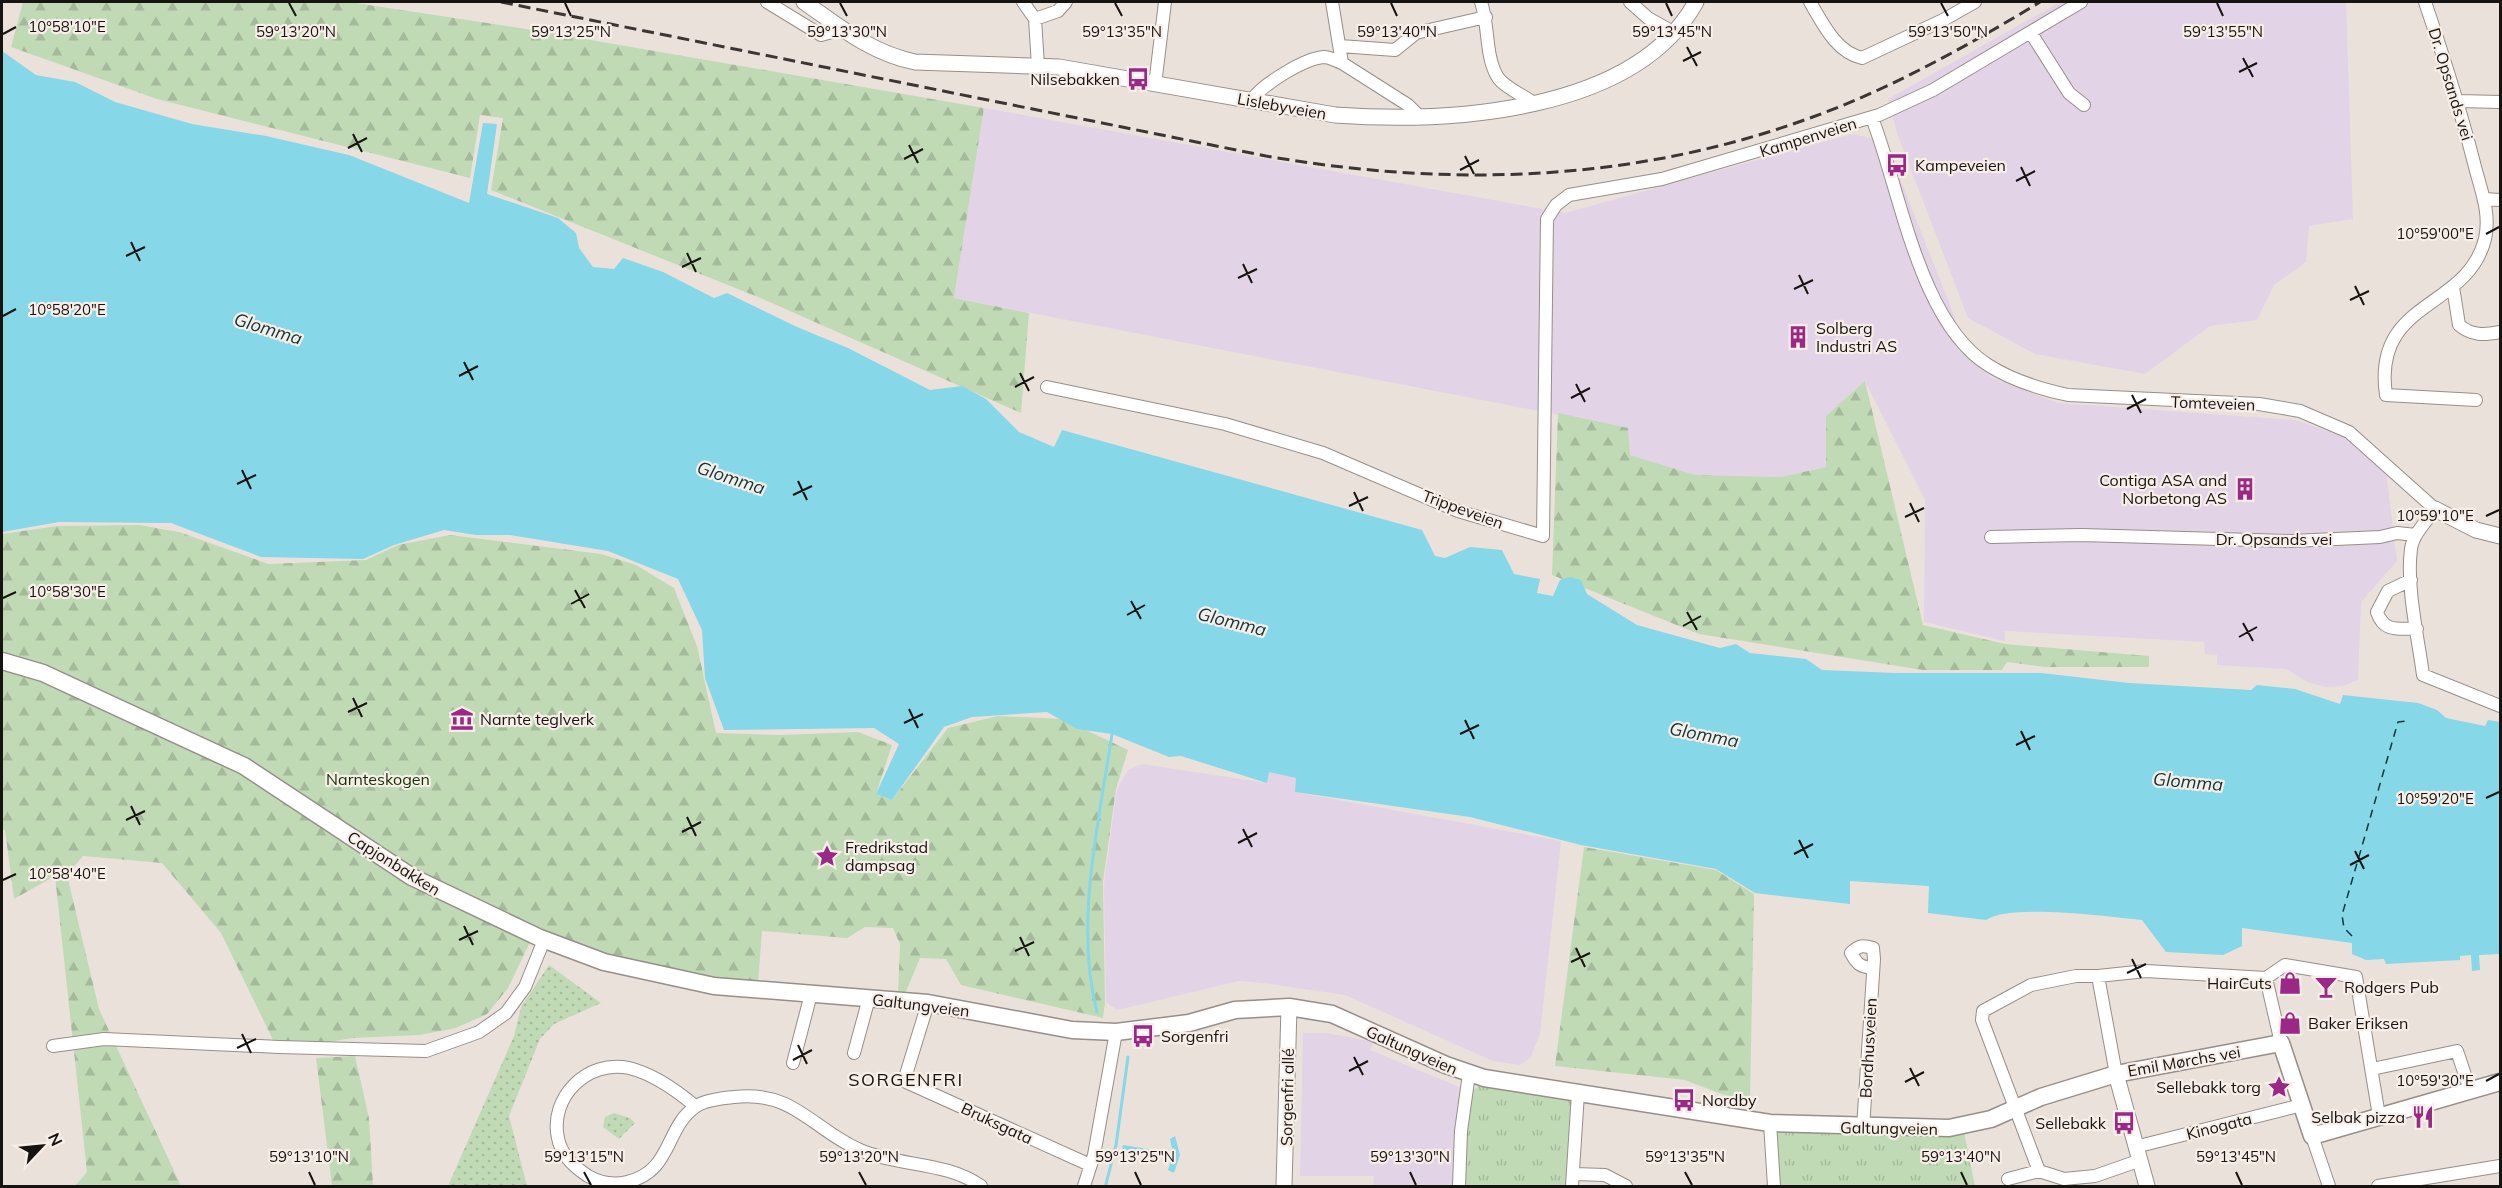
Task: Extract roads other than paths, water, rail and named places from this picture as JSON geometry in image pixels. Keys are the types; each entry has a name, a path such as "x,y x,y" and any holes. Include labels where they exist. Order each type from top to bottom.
{"main road":[{"name":"Capjonbakken","path":"2,661 42,673 244,766 412,877 544,940 604,962 685,982 811,994"},
{"name":"Galtungveien","path":"811,994 928,1003 1072,1030 1116,1032 1189,1023 1235,1010 1289,1007 1332,1014 1469,1074 1770,1123 1863,1128 1949,1128 1991,1119 2015,1110"},
{"name":"Emil Mørchs vei","path":"2015,1110 2041,1097 2116,1074 2281,1043"},
{"path":"2281,1043 2312,1136 2500,1082"}],"street":[{"path":"767,2 821,35 843,29"},
{"name":"Lislebyveien","path":"804,2 868,47 891,57 915,62 1059,67 1335,115 1421,118 1535,104 1602,82 1653,50 1673,32 1696,2"},
{"path":"1023,2 1035,19 1038,35 1038,66"},
{"path":"1035,19 1059,11 1066,2"},
{"path":"1155,85 1165,2"},
{"path":"1332,2 1342,63"},
{"path":"1482,2 1491,56 1498,77 1535,104"},
{"path":"1630,2 1648,18 1673,32"},
{"path":"1810,2 1839,46 1849,55 1862,58 1943,20 1975,2"},
{"name":"Kampenveien","path":"1569,195 1662,179 1872,117 1933,90 2081,2"},
{"name":"Dr. Opsands vei","path":"2425,2 2458,101 2485,199 2485,238 2479,255 2453,287 2414,314 2390,344 2386,360 2386,395 2476,400"},
{"path":"1340,46 1395,50 1416,33 1486,17"},
{"path":"2031,33 2061,82 2084,105"},
{"path":"1251,100 1265,84 1317,59 1328,58 1342,63 1408,105 1421,118"},
{"path":"2458,101 2500,102"},
{"name":"Tomteveien","path":"1872,117 1893,186 1936,302 1959,339 1986,364 2030,386 2068,395 2259,404 2301,411 2349,432 2436,509 2476,530 2500,536"},
{"name":"Trippeveien","path":"1047,387 1226,424 1312,449 1458,511 1543,536 1547,219 1556,205 1569,195"},
{"path":"2485,199 2500,200"},
{"path":"2453,287 2459,325 2467,332 2482,335 2500,332"},
{"path":"2436,509 2416,536 2411,548 2411,580 2423,675 2500,706"},
{"name":"Dr. Opsands vei","path":"1990,537 2082,535 2292,542 2380,537 2397,533 2416,536"},
{"path":"2411,580 2388,591 2380,601 2377,612 2383,625 2391,629 2417,628"},
{"path":"53,1046 104,1039 291,1048 426,1050 479,1032 506,1013 525,987 544,940"},
{"path":"2039,1171 1982,1020 1983,1011 2031,985 2076,976 2146,971 2266,978 2285,965 2356,977 2379,1116"},
{"name":"Bordhusveien","path":"1863,1128 1873,968"},
{"path":"2097,976 2116,1074 2147,1186"},
{"path":"2266,978 2281,1043"},
{"path":"793,1063 811,994"},
{"path":"854,1053 869,998"},
{"name":"Bruksgata","path":"928,1003 904,1081 1090,1165"},
{"name":"Sorgenfri allé","path":"1284,1186 1289,1007"},
{"path":"1084,1186 1116,1032"},
{"path":"2372,1069 2457,1051 2470,1090"},
{"path":"695,1106 654,1077 626,1067 613,1067 591,1074 571,1087 557,1108 558,1138 562,1150 577,1169 596,1180 611,1184 628,1182 646,1174 658,1164 685,1118 695,1106 736,1096 770,1098 797,1108 859,1150 957,1173 981,1186"},
{"path":"1459,1186 1461,1131 1469,1074"},
{"path":"1578,1093 1573,1180 1605,1175 1626,1186"},
{"name":"Kinogata","path":"2137,1154 2302,1105"},
{"path":"1770,1123 1774,1186"},
{"path":"2312,1136 2329,1186"},
{"path":"2008,1179 2039,1171 2064,1179 2095,1176 2137,1154"},
{"path":"2378,1186 2500,1166"}],"water":[{"name":"Glomma","path":"2,51 36,75 75,82 115,102 192,124 266,136 349,155 469,203 483,123 497,124 487,194 558,218 576,233 579,248 593,267 614,269 623,258 663,272 714,298 727,293 797,327 848,348 930,390 962,386 986,399 1019,432 1054,447 1062,430 1422,530 1435,556 1445,558 1470,547 1502,550 1514,574 1540,579 1537,593 1553,596 1560,580 1570,577 1581,580 1587,594 1637,625 1720,648 1736,644 1750,653 1806,659 1822,670 1895,673 2041,673 2129,683 2251,690 2257,685 2295,689 2340,704 2343,695 2418,703 2437,710 2446,718 2485,726 2488,720 2500,722 2500,954 2479,955 2480,970 2472,971 2471,955 2460,956 2460,960 2386,964 2384,959 2366,960 2352,954 2352,943 2242,928 2242,946 2223,955 2166,952 2142,920 2061,912 2016,912 1986,920 1928,913 1929,886 1850,881 1850,904 1755,893 1716,869 1581,845 1470,817 1295,792 1296,778 1269,772 1267,783 1181,756 1169,757 1112,734 1077,729 1047,712 972,717 944,727 892,800 876,794 899,744 874,728 724,730 705,678 702,630 678,579 608,551 510,535 476,535 444,530 394,545 363,559 261,557 171,523 59,522 2,532"},
{"path":"1175,1136 1180,1155 1174,1173 1168,1170 1173,1155 1122,1150 1123,1145 1173,1153 1170,1139"}],"waterway":[{"path":"1097,1012 1088,944 1088,909 1095,837 1112,734"},
{"path":"1106,1184 1116,1145 1128,1057"}],"railway":[{"path":"501,2 1266,156 1346,167 1426,174 1505,175 1583,170 1661,159 1738,141 1814,117 1889,85 1966,45 2040,2"}],"place":[{"name":"Nilsebakken","path":"1138,79"},
{"name":"Kampeveien","path":"1897,165"},
{"name":"Solberg Industri AS","path":"1798,337"},
{"name":"Contiga ASA and Norbetong AS","path":"2245,489"},
{"name":"Narnte teglverk","path":"462,719"},
{"name":"Fredrikstad dampsag","path":"827,856"},
{"name":"HairCuts","path":"2290,983"},
{"name":"Rodgers Pub","path":"2326,987"},
{"name":"Baker Eriksen","path":"2290,1023"},
{"name":"Sorgenfri","path":"1143,1036"},
{"name":"Sellebakk torg","path":"2279,1087"},
{"name":"Nordby","path":"1684,1100"},
{"name":"Selbak pizza","path":"2423,1117"},
{"name":"Sellebakk","path":"2124,1123"}],"district":[{"name":"SORGENFRI","path":"906,1080"}],"park label":[{"name":"Narnteskogen","path":"378,779"}]}
